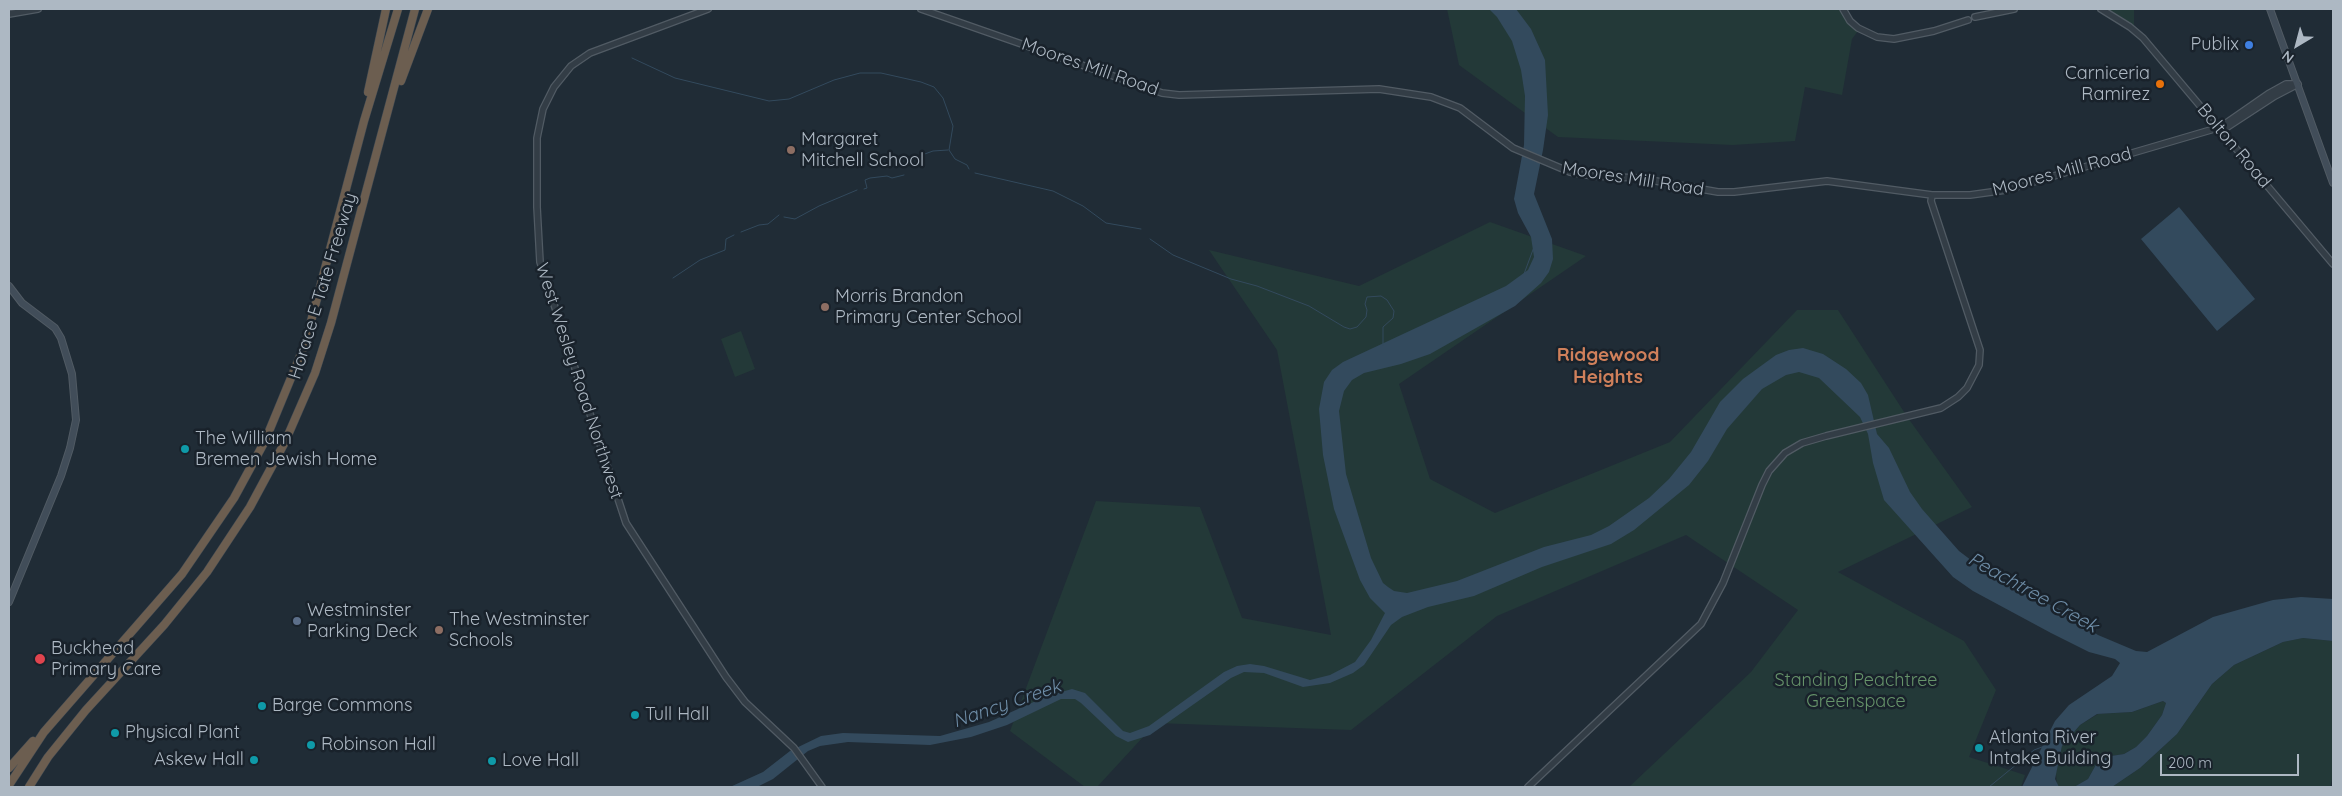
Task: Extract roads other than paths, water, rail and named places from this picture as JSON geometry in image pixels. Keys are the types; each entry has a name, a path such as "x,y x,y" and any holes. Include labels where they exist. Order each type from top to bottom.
{"highway":[{"path":"364,121 386,9"},
{"name":"Horace E Tate Freeway","path":"9,785 44,732 182,574 229,506 265,441 305,344 364,121 398,9"},
{"name":"Horace E Tate Freeway","path":"29,787 48,757 86,710 164,625 207,572 234,532 274,465 303,401 327,338 415,9"},
{"path":"391,104 428,9"},
{"path":"9,768 44,732"}],"main road":[{"path":"2270,9 2333,183"},
{"path":"9,286 22,303 54,328 61,338 72,374 76,420 61,476 9,602"}],"street":[{"path":"9,14 38,9"},
{"name":"West Wesley Road Northwest","path":"708,9 590,53 571,66 554,87 543,108 537,138 538,249 543,274 626,523 726,677 745,702 786,739 822,787"},
{"name":"Moores Mill Road","path":"921,9 1171,94 1370,89 1431,97 1460,108 1513,148 1546,163 1581,175 1640,178 1718,192 1734,192 1827,181 1932,194 1988,193 2070,172 2220,128 2268,94 2286,84 2298,84"},
{"path":"1843,9 1850,21 1858,28 1877,37 1894,39 1934,31 1968,20"},
{"path":"1975,17 2014,9"},
{"name":"Bolton Road","path":"2102,9 2134,29 2220,128 2333,264"},
{"path":"1528,787 1701,624 1722,583 1762,485 1780,457 1802,443 1932,410 1949,403 1967,388 1979,365 1980,350 1931,201 1932,194"}],"water":[{"path":"1489,9 1516,9 1531,29 1545,60 1548,115 1534,194 1552,239 1553,259 1549,272 1541,283 1515,306 1430,354 1401,364 1364,373 1352,380 1344,391 1339,411 1346,474 1371,558 1383,583 1388,587 1394,591 1407,593 1457,581 1544,547 1591,535 1609,526 1649,498 1669,479 1691,452 1720,402 1743,379 1776,355 1789,350 1803,348 1823,354 1846,369 1861,383 1868,395 1877,434 1889,448 1910,492 1922,509 1959,551 1992,576 2020,592 2064,611 2098,635 2136,651 2147,652 2213,617 2273,600 2301,597 2333,599 2333,641 2303,638 2283,642 2234,665 2212,684 2177,734 2140,768 2112,787 2074,787 2088,779 2098,761 2104,757 2124,754 2136,747 2147,736 2162,715 2166,703 2163,701 2132,712 2097,714 2080,725 2062,746 2055,779 2059,787 2022,787 2055,721 2069,705 2112,676 2120,663 2115,659 2089,652 2051,633 1973,591 1953,577 1884,500 1873,463 1868,434 1860,417 1819,378 1799,372 1786,375 1762,389 1727,429 1708,461 1689,485 1634,530 1611,544 1542,567 1474,596 1428,607 1402,617 1391,625 1364,665 1353,673 1330,683 1303,687 1264,673 1244,672 1231,678 1150,735 1128,742 1116,736 1075,699 1061,699 1007,725 971,737 930,745 848,742 820,746 808,751 773,779 757,787 730,787 763,772 790,751 821,736 843,733 940,736 989,722 1047,696 1072,689 1085,693 1123,731 1130,733 1149,726 1224,672 1237,666 1250,664 1264,666 1310,680 1330,675 1355,662 1371,640 1385,613 1370,598 1360,580 1334,509 1323,455 1319,409 1324,382 1332,370 1343,362 1506,286 1528,270 1534,257 1531,237 1518,213 1514,199 1524,145 1525,96 1521,70 1512,41 1497,17"},
{"path":"2179,207 2255,299 2217,331 2141,239"}],"waterway":[{"path":"632,58 675,78 769,101 789,99 834,80 860,73 881,73 921,82 934,87 943,98 953,126 949,150 955,159 967,165 969,169"},
{"path":"922,155 933,151 948,150"},
{"path":"975,173 1053,191 1083,206 1106,223 1141,229"},
{"path":"864,189 867,188 865,180 870,178 887,176 892,178 904,175"},
{"path":"784,217 795,219 819,206 857,190"},
{"path":"741,232 759,225 768,224 779,215"},
{"path":"673,278 700,260 725,250 726,239 734,235"},
{"path":"1150,239 1173,255 1231,279 1257,286 1309,306 1350,329 1357,327 1366,317 1367,310 1365,304 1367,297 1381,296 1387,300 1394,311 1393,318 1383,327 1383,345"},
{"name":"Peachtree Creek","path":"1524,274 1534,247"},
{"path":"1989,787 2034,750 2042,747"}],"place":[{"name":"Publix","path":"2249,45"},
{"name":"Carniceria Ramirez","path":"2160,84"},
{"name":"Margaret Mitchell School","path":"791,150"},
{"name":"Morris Brandon Primary Center School","path":"825,307"},
{"name":"The William Bremen Jewish Home","path":"185,449"},
{"name":"Westminster Parking Deck","path":"297,621"},
{"name":"The Westminster Schools","path":"439,630"},
{"name":"Buckhead Primary Care","path":"40,659"},
{"name":"Barge Commons","path":"262,706"},
{"name":"Tull Hall","path":"635,715"},
{"name":"Physical Plant","path":"115,733"},
{"name":"Robinson Hall","path":"311,745"},
{"name":"Atlanta River Intake Building","path":"1979,748"},
{"name":"Askew Hall","path":"254,760"},
{"name":"Love Hall","path":"492,761"}],"district":[{"name":"Ridgewood Heights","path":"1608,366"}],"park label":[{"name":"Standing Peachtree Greenspace","path":"1856,691"}],"water label":[{"name":"Nancy Creek","path":"1007,704"}]}
